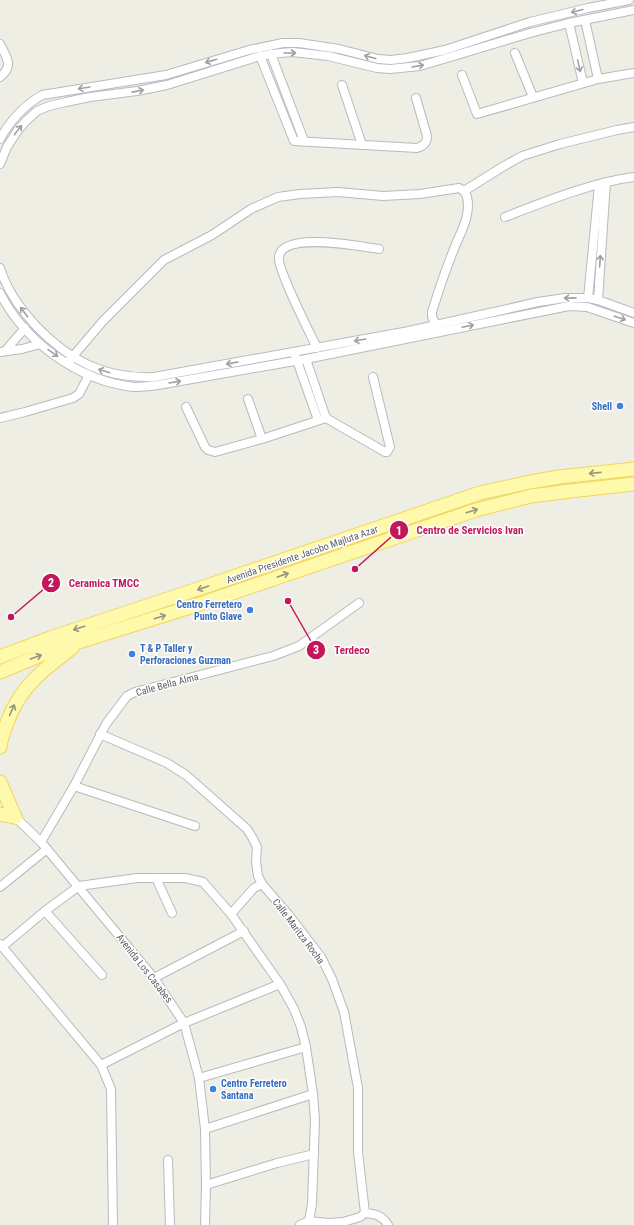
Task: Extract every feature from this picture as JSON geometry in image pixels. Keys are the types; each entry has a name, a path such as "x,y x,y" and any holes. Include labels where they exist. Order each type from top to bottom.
{"main road":[{"name":"Avenida Presidente Jacobo Majluta Azar","path":"0,657 50,638 480,493 530,482 632,469"},
{"name":"Avenida Presidente Jacobo Majluta Azar","path":"0,672 79,642 203,603 476,510 531,496 634,484"},
{"path":"0,747 1,737 12,708 19,696 40,673 79,642"},
{"path":"0,782 15,817"},
{"path":"0,814 15,817"}],"street":[{"path":"0,139 17,114 29,103 42,95 166,75 249,50 283,43 299,43 339,49 378,59 391,60 408,58 445,50 530,22 629,0"},
{"path":"0,164 7,147 18,130 37,112 49,106 90,97 137,91 167,85 260,56 280,53 307,53 328,56 377,68 390,69 412,67 434,62 530,33 569,23 634,10"},
{"path":"585,20 598,79"},
{"path":"569,23 583,83"},
{"path":"0,44 8,60 9,67 7,72 0,77"},
{"path":"515,53 533,97"},
{"path":"271,54 304,141"},
{"path":"260,56 294,141 421,147 427,141 427,136 416,98"},
{"path":"462,75 477,114 598,79 634,73"},
{"path":"342,85 362,145"},
{"path":"464,191 522,156 560,144 634,127"},
{"path":"505,217 602,183 634,177"},
{"path":"588,298 602,183"},
{"path":"598,300 602,183"},
{"path":"70,360 103,321 164,260 212,235 251,208 278,197 300,194 338,192 383,196 420,194 459,188 464,191 467,195 468,201 467,213 463,228 432,312 432,317 436,325"},
{"path":"317,348 286,284 278,258 280,252 290,244 305,242 325,242 379,249"},
{"path":"0,268 10,293 28,317 70,360 118,375 137,378 154,377 295,356 306,359 569,306 587,308 634,323"},
{"path":"0,293 4,302 40,344 70,360 89,374 109,382 135,387 158,385 295,356 317,348 436,325 538,302 565,298 588,298 634,313"},
{"path":"2,352 25,328"},
{"path":"2,352 40,344"},
{"path":"295,356 322,420 387,452 390,447 374,377"},
{"path":"306,359 322,420"},
{"path":"0,418 73,398 79,394 89,374"},
{"path":"248,399 262,439"},
{"path":"186,407 205,447 208,450 215,452 322,420"},
{"name":"Calle Bella Alma","path":"41,842 74,786 100,734 127,696 135,692 274,656 299,646 359,603"},
{"name":"Calle Maritza Rocha","path":"100,734 167,763 186,775 247,829 258,847 256,862 258,876 262,884 288,914 321,957 332,979 344,1012 358,1088 358,1152 365,1213"},
{"path":"74,786 195,826"},
{"name":"Avenida Los Casabes","path":"0,797 15,817 41,842 79,886 154,978 184,1023 198,1078 205,1129 205,1225"},
{"path":"0,887 47,849"},
{"path":"113,1225 111,1089 101,1065 1,946 79,886 137,878 185,878 203,882 244,931 280,984 294,1009 306,1047 315,1120 312,1204 309,1221"},
{"path":"156,878 172,913"},
{"path":"231,914 254,888 262,884"},
{"path":"45,912 102,975"},
{"path":"154,978 244,931"},
{"path":"101,1065 184,1023 280,984"},
{"path":"198,1078 306,1047"},
{"path":"205,1129 313,1094"},
{"path":"206,1184 277,1163 314,1154"},
{"path":"168,1160 170,1225"},
{"path":"300,1225 309,1221 328,1223 343,1222 360,1217 365,1213 376,1214 384,1219 388,1225"}],"place":[{"name":"Shell","path":"620,406"},
{"name":"Centro de Servicios Ivan","path":"355,569"},
{"name":"Terdeco","path":"288,601"},
{"name":"Centro Ferretero Punto Glave","path":"250,610"},
{"name":"Ceramica TMCC","path":"11,617"},
{"name":"T & P Taller y Perforaciones Guzman","path":"132,654"},
{"name":"Centro Ferretero Santana","path":"213,1089"}]}
